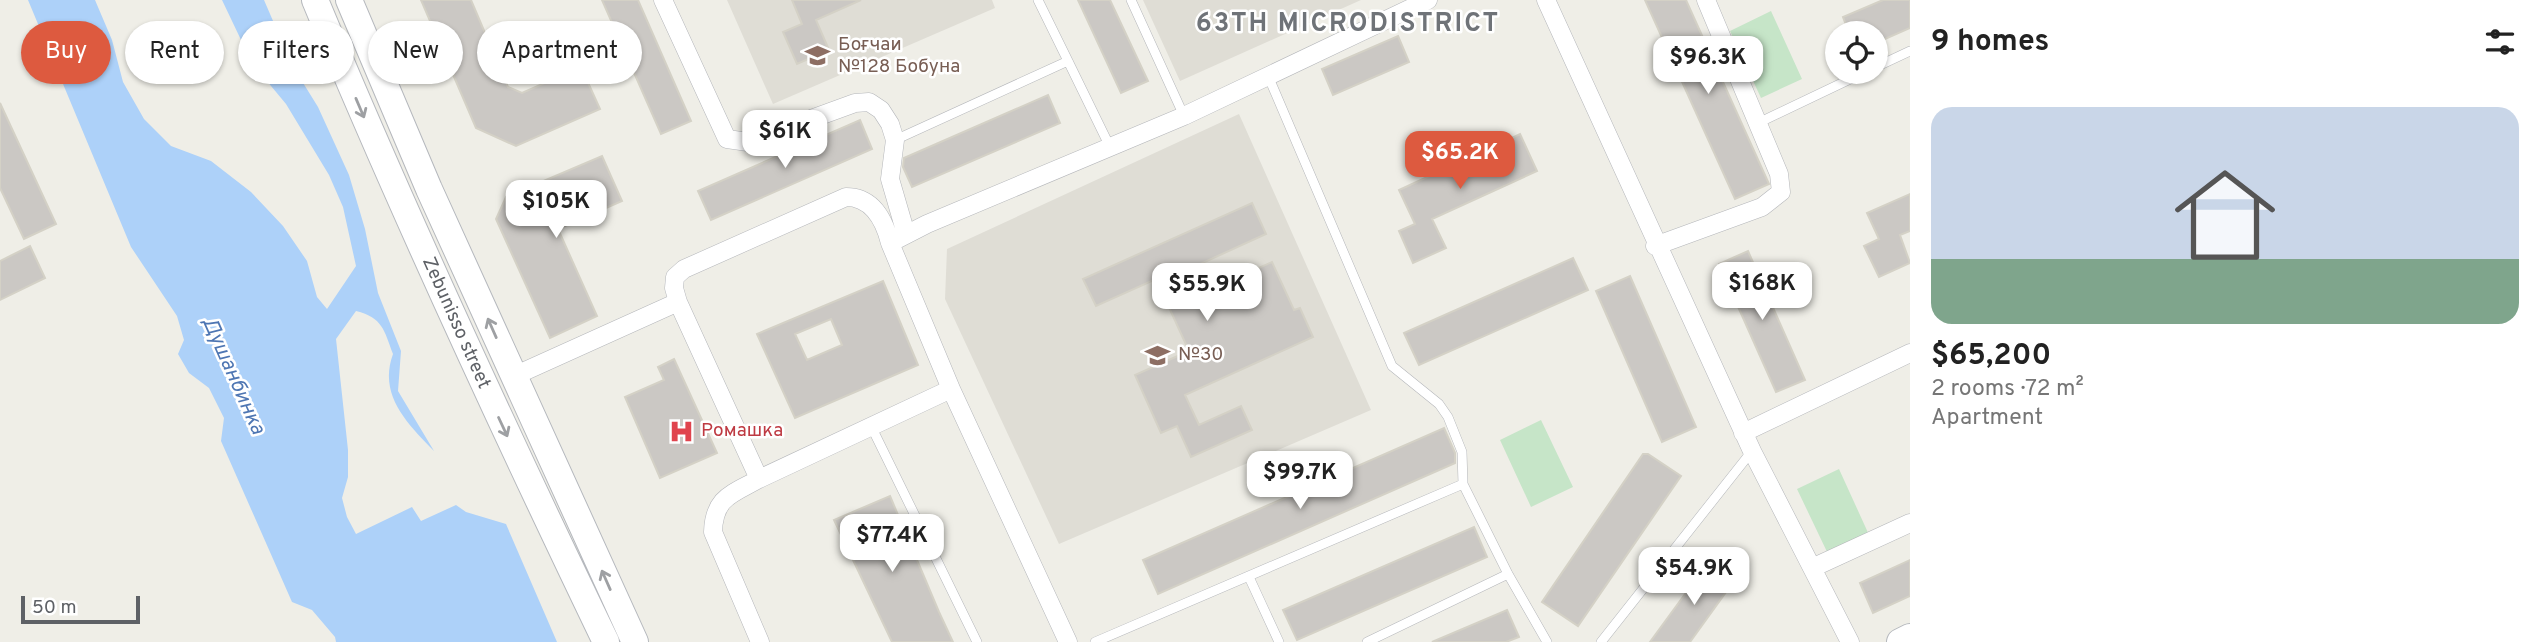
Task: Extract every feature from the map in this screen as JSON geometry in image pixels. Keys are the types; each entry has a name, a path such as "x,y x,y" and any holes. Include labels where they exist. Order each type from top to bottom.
{"main road":[{"name":"Zebunisso street","path":"315,0 376,147 506,433 606,642"},
{"name":"Zebunisso street","path":"349,0 429,189 635,642"},
{"path":"1900,642 1910,637"}],"street":[{"path":"663,0 727,139 748,142 855,103 869,103 881,110 895,140 890,179 906,234"},
{"path":"890,243 1185,116 1428,0"},
{"path":"1546,0 1743,433 1850,642"},
{"path":"1656,246 1762,208 1781,192 1779,174 1706,0"},
{"path":"758,479 678,302 673,282 684,269 846,197 860,197 872,205 886,228 951,389 1068,642"},
{"path":"514,376 678,302"},
{"path":"1743,433 1910,353"},
{"path":"760,642 713,532 713,516 719,503 758,479 951,389"},
{"path":"1812,568 1910,523"}],"lane":[{"path":"1038,0 1110,148"},
{"path":"1131,0 1185,116"},
{"path":"1888,61 1910,51"},
{"path":"895,140 1068,61"},
{"path":"1269,78 1392,366 1439,404 1448,417 1462,452 1463,485 1508,574 1547,642"},
{"path":"1756,124 1840,84"},
{"path":"871,426 976,642"},
{"path":"1601,642 1752,451"},
{"path":"1095,642 1463,485"},
{"path":"1367,642 1508,574"},
{"path":"1249,577 1279,642"}],"shaded area":[{"name":"Боғчаи №128 Бобуна","path":"727,0 992,0 995,8 773,104"},
{"path":"1143,0 1361,0 1180,81"},
{"name":"№30","path":"1239,114 1371,410 1059,544 945,299 947,249"}],"green space":[{"path":"1771,11 1802,79 1761,98 1730,31"},
{"path":"1541,420 1573,487 1531,507 1500,440"},
{"path":"1839,469 1870,537 1829,556 1797,489"}],"water":[{"path":"28,0 95,0 104,21 37,21"},
{"path":"222,0 264,0 273,21 238,21 238,34"},
{"name":"Душанбинка","path":"111,38 123,82 144,119 171,146 211,161 251,192 283,226 307,261 317,297 327,309 356,266 343,207 329,175 286,104 269,84 304,84 318,107 349,175 365,229 378,293 401,351 398,391 434,451 405,419 392,395 389,369 393,354 381,326 372,317 356,311 336,339 348,450 348,477 342,498 347,517 356,534 412,507 421,521 456,505 466,512 506,524 557,642 336,642 335,637 312,610 292,602 221,441 224,418 209,388 189,373 178,354 184,340 177,316 131,247 63,84 111,84"}],"building":[{"path":"421,0 471,0 480,21 477,21 477,84 507,84 522,93 542,84 589,84 600,109 516,146 476,128 457,84 463,84 463,21 430,21"},
{"path":"602,0 638,0 691,121 661,134 639,84 642,84 642,21 611,21"},
{"path":"792,0 861,0 816,20 829,50 797,64 783,32 802,24"},
{"path":"1078,0 1110,0 1148,81 1121,93"},
{"path":"1645,0 1686,0 1769,184 1735,199"},
{"path":"1883,0 1910,0 1910,28 1888,38 1888,21 1844,21 1843,17"},
{"path":"1398,36 1409,62 1333,95 1322,69"},
{"path":"1048,95 1060,123 912,187 903,167 904,158"},
{"path":"0,103 56,224 24,239 0,188"},
{"path":"860,120 872,149 711,220 698,191"},
{"path":"1520,134 1537,171 1432,219 1446,248 1413,263 1399,231 1415,224 1399,190"},
{"path":"602,156 622,201 558,229 597,316 550,338 496,219 506,197"},
{"path":"1910,194 1910,231 1900,235 1910,263 1879,277 1864,246 1879,239 1867,213"},
{"path":"1252,203 1266,234 1187,270 1198,295 1272,262 1294,310 1300,308 1313,337 1185,395 1199,425 1241,406 1252,430 1191,457 1177,426 1161,433 1135,375 1189,351 1156,279 1096,306 1083,279"},
{"path":"30,246 45,278 0,300 0,261"},
{"path":"1748,251 1805,380 1776,392 1719,264"},
{"path":"1573,258 1588,290 1419,365 1404,333"},
{"path":"1630,276 1696,427 1662,442 1596,291"},
{"path":"883,281 918,365 795,418 757,334","holes":["831,319 842,345 807,360 795,334"]},
{"path":"674,359 717,453 660,478 625,397 664,380 658,367"},
{"path":"1444,428 1455,453 1455,463 1158,594 1143,560"},
{"path":"1643,454 1648,454 1681,476 1578,626 1542,602"},
{"path":"890,496 953,642 892,642 834,520"},
{"path":"1474,527 1487,557 1297,640 1283,610"},
{"path":"1910,560 1910,596 1873,613 1860,583"},
{"path":"1707,564 1734,581 1690,642 1650,642"},
{"path":"1507,610 1519,637 1506,642 1432,642"}],"place":[{"name":"Боғчаи №128 Бобуна","path":"818,56"},
{"name":"№30","path":"1158,355"},
{"name":"Ромашка","path":"681,431"}],"district":[{"name":"63TH MICRODISTRICT","path":"1348,24"}]}
